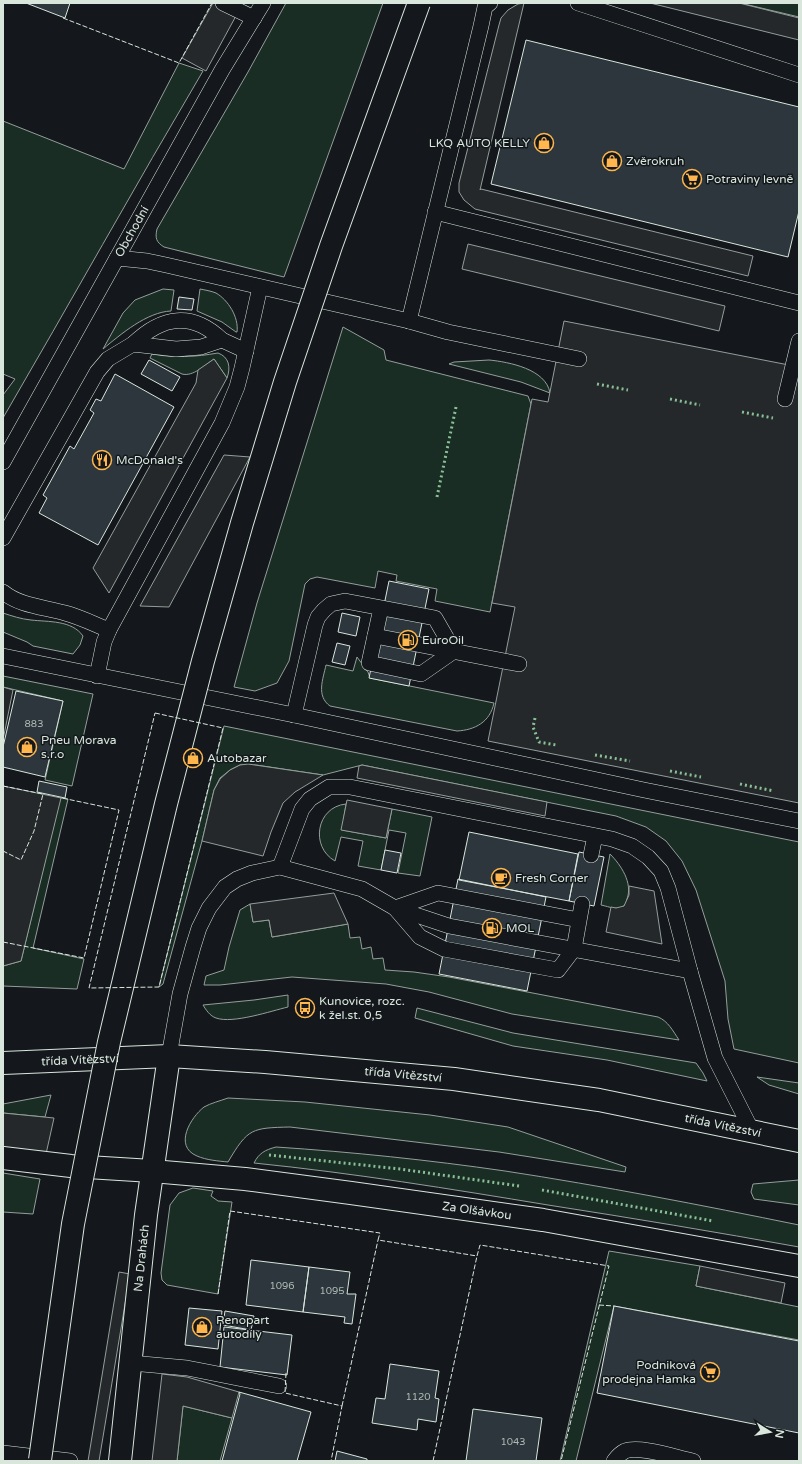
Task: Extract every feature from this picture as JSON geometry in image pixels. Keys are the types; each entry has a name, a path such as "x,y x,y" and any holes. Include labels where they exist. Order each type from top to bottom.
{"main road":[{"path":"40,1461 73,1224 109,1042 166,804 203,661 242,523 285,382 334,239 419,3"},
{"name":"třída Vítězství","path":"3,1063 169,1056 272,1062 454,1078 599,1100 799,1141"},
{"name":"Na Drahách","path":"120,1461 146,1215 169,1056"},
{"name":"Za Olšávkou","path":"3,1158 71,1166 152,1171 283,1184 543,1220 799,1266"}],"lane":[{"path":"223,3 254,18"},
{"name":"Obchodní","path":"3,462 222,70 263,3"},
{"path":"409,322 485,7 490,3"},
{"path":"578,3 799,76"},
{"path":"436,212 799,303"},
{"path":"117,258 147,261 448,332 579,358"},
{"path":"97,676 104,642 109,630 222,423 237,387 260,287"},
{"path":"3,538 97,372 108,359 133,344 141,336 156,326 181,321 194,322 203,325 222,340 246,351"},
{"path":"133,344 176,349 201,347 222,340"},
{"path":"785,399 799,341"},
{"path":"3,592 12,599 64,612 109,630"},
{"path":"294,715 315,625 321,613 332,604 345,601 435,618 454,651"},
{"path":"381,608 369,663 421,674 454,651"},
{"path":"375,636 519,664"},
{"path":"3,656 294,715 615,784 799,820"},
{"path":"180,719 186,694"},
{"path":"280,867 302,808 310,799 329,787 350,787 612,839 632,846 648,857 661,871 668,888 715,1058 752,1131"},
{"path":"591,855 595,836"},
{"path":"169,1056 180,994 199,928 209,908 225,887 237,879 252,873 280,867 362,889 395,908 449,926 690,971"},
{"path":"395,908 438,893 579,920"},
{"path":"395,908 420,937 444,949 558,970 574,949 582,904"},
{"path":"131,1363 187,1368 280,1386"},
{"path":"614,1461 618,1456 626,1451 636,1449 693,1461"},
{"path":"3,1453 70,1461"}],"green space":[{"path":"286,3 383,3 284,277 164,247 157,240 156,235 157,229 248,72"},
{"path":"740,3 799,3 799,17"},
{"path":"179,63 203,71 3,418 3,395 15,379 3,374 3,121 124,169"},
{"path":"163,289 174,290 171,311 153,315 135,325 103,349 123,313 135,300"},
{"path":"200,289 216,293 225,300 234,315 237,332 222,322 197,311"},
{"path":"343,327 384,350 386,360 528,396 531,404 490,612 435,601 437,589 396,581 397,575 378,571 375,588 317,577 310,579 305,584 289,661 277,683 255,691 234,687 257,603"},
{"path":"218,353 227,360 229,370 227,378 214,359 195,372 190,374 182,374 150,358 152,354 185,356"},
{"path":"489,360 526,368 542,378 550,393 521,382 449,364 454,362"},
{"path":"3,613 24,619 66,624 73,627 83,636 80,645 73,654 33,646 3,632"},
{"path":"357,657 368,672 370,678 494,703 492,710 485,720 476,727 457,731 330,706 323,697 322,692 322,681 326,665 353,671"},
{"path":"3,676 93,694 72,786 45,780 63,701 3,687"},
{"path":"224,726 799,842 799,1063 734,1049 728,1019 725,981 696,890 682,861 666,841 646,827 616,816 362,765 323,775 256,765 240,765 230,770 220,778 214,790 202,841 163,984 159,987"},
{"path":"60,798 68,799 33,948 84,959 77,989 3,986 3,966 21,961"},
{"path":"346,804 342,830 386,838 392,809 432,817 420,876 398,873 406,833 389,830 381,870 358,866 363,841 341,837 335,861 327,855 322,847 320,828 328,812 336,807"},
{"path":"610,854 622,869 628,887 626,902 619,908 601,905"},
{"path":"250,904 253,922 269,920 272,937 348,924 350,938 360,937 362,949 371,947 373,959 383,958 385,970 449,977 658,1017 667,1024 679,1040 512,1014 429,992 386,984 292,977 220,985 204,985 206,976 224,970 240,910"},
{"path":"288,995 288,1007 242,1018 216,1018 208,1013 203,1005 254,1000"},
{"path":"417,1008 513,1033 696,1063 707,1081 607,1060 513,1046 415,1018"},
{"path":"757,1077 799,1083 799,1094 769,1085"},
{"path":"51,1095 45,1117 3,1113 3,1104"},
{"path":"228,1098 305,1102 430,1115 508,1127 626,1167 625,1172 499,1152 290,1127 267,1128 252,1132 241,1142 228,1162 197,1156 186,1146 185,1139 190,1124 194,1117 204,1107"},
{"path":"276,1147 333,1151 476,1167 578,1183 689,1203 799,1225 799,1247 438,1187 365,1176 254,1163 263,1152"},
{"path":"3,1173 40,1179 33,1214 3,1212"},
{"path":"799,1180 799,1205 754,1199 751,1192 753,1184"},
{"path":"193,1188 213,1191 211,1196 218,1201 232,1202 218,1294 167,1285 162,1280 161,1273 170,1205 179,1193"},
{"path":"609,1251 700,1266 696,1286 799,1307 799,1340 614,1306 576,1461 560,1461"},
{"path":"183,1406 232,1418 220,1461 177,1461"}],"shaded area":[{"path":"213,3 243,3 206,71 182,58"},
{"path":"524,3 480,190 481,189 753,256 748,276 475,209 464,200 459,192 459,183 501,18 508,10 518,4"},
{"path":"650,3 739,3 799,18 799,40"},
{"path":"468,244 725,306 719,331 462,269"},
{"path":"564,321 799,367 799,803 488,741 515,607 492,603 532,399 548,402"},
{"path":"214,359 227,378 109,593 93,568 196,383 198,370"},
{"path":"224,455 250,457 169,607 140,606"},
{"path":"3,687 13,690 3,740"},
{"path":"248,764 323,775 295,792 283,803 263,856 202,841 214,790 220,779 230,770 240,765"},
{"path":"362,765 547,802 545,816 357,778 359,766"},
{"path":"3,786 61,798 21,961 3,966"},
{"path":"347,800 392,809 386,838 341,830"},
{"path":"629,886 654,891 662,944 606,932 611,907 616,908 624,906 629,895"},
{"path":"334,893 348,924 272,937 269,920 253,922 250,904"},
{"path":"3,1113 54,1118 46,1154 3,1147"},
{"path":"700,1266 785,1283 781,1303 696,1286"},
{"path":"119,1272 130,1274 99,1461 88,1461"},
{"path":"162,1374 187,1377 239,1392 232,1418 183,1406 177,1461 152,1461"}],"building":[{"path":"26,3 70,3 65,18"},
{"path":"526,40 799,107 799,211 788,257 491,184"},
{"path":"179,297 194,299 192,310 177,309"},
{"path":"149,360 180,377 172,391 141,374"},
{"path":"115,374 174,407 98,545 39,513 47,498 43,495 70,446 74,449 94,413 90,410 96,399 101,401"},
{"path":"389,581 429,589 409,686 369,678"},
{"path":"342,613 360,617 356,636 338,632"},
{"path":"337,643 350,646 345,665 332,662"},
{"path":"16,691 63,701 45,777 3,767 3,747"},
{"path":"39,781 67,787 65,798 37,792"},
{"path":"469,832 578,854 569,901 459,880"},
{"path":"385,850 401,853 397,873 381,870"},
{"path":"579,852 604,857 594,906 569,901"},
{"path":"458,879 546,897 527,991 439,974"},
{"path":"251,1260 309,1267 303,1312 246,1305"},
{"path":"309,1267 350,1272 347,1294 356,1294 352,1324 344,1323 345,1317 303,1312"},
{"path":"614,1306 799,1341 799,1433 597,1393"},
{"path":"189,1308 222,1311 218,1349 185,1345"},
{"path":"225,1311 254,1316 251,1330 223,1325"},
{"path":"224,1327 292,1335 287,1375 220,1367"},
{"path":"390,1364 439,1371 435,1398 439,1399 436,1422 418,1419 417,1430 372,1423 376,1398 385,1399"},
{"path":"239,1392 311,1412 297,1461 222,1461 240,1394"},
{"path":"473,1409 542,1418 536,1461 466,1461"},
{"path":"337,1451 367,1459 367,1461 335,1461"}],"hedge":[{"path":"597,384 628,390"},
{"path":"670,399 700,405"},
{"path":"437,497 456,407"},
{"path":"742,412 773,418"},
{"path":"535,718 533,727 539,742 556,745"},
{"path":"595,755 630,761"},
{"path":"670,771 701,777"},
{"path":"740,784 774,791"},
{"path":"269,1155 400,1169 519,1186"},
{"path":"542,1190 713,1221"}],"fence":[{"path":"63,18 179,63 212,3"},
{"path":"155,713 223,728 159,987 89,988 155,713"},
{"path":"3,786 43,794 34,831 21,860 3,851"},
{"path":"3,942 84,958 119,810 62,798"},
{"path":"218,1294 230,1211 380,1233 378,1240 477,1256 480,1245 609,1266 561,1461"},
{"path":"342,1406 378,1240"},
{"path":"433,1461 477,1256"},
{"path":"599,1305 614,1306"},
{"path":"286,1373 285,1393 342,1406 331,1461"}],"place":[{"name":"LKQ AUTO KELLY","path":"544,143"},
{"name":"Zvěrokruh","path":"612,161"},
{"name":"Potraviny levně","path":"692,179"},
{"name":"McDonald's","path":"102,460"},
{"name":"EuroOil","path":"408,640"},
{"name":"Pneu Morava s.r.o","path":"27,747"},
{"name":"Autobazar","path":"193,758"},
{"name":"Fresh Corner","path":"501,878"},
{"name":"MOL","path":"492,928"},
{"name":"Kunovice, rozc. k žel.st. 0,5","path":"305,1008"},
{"name":"Renopart autodíly","path":"202,1327"},
{"name":"Podniková prodejna Hamka","path":"710,1372"}]}
